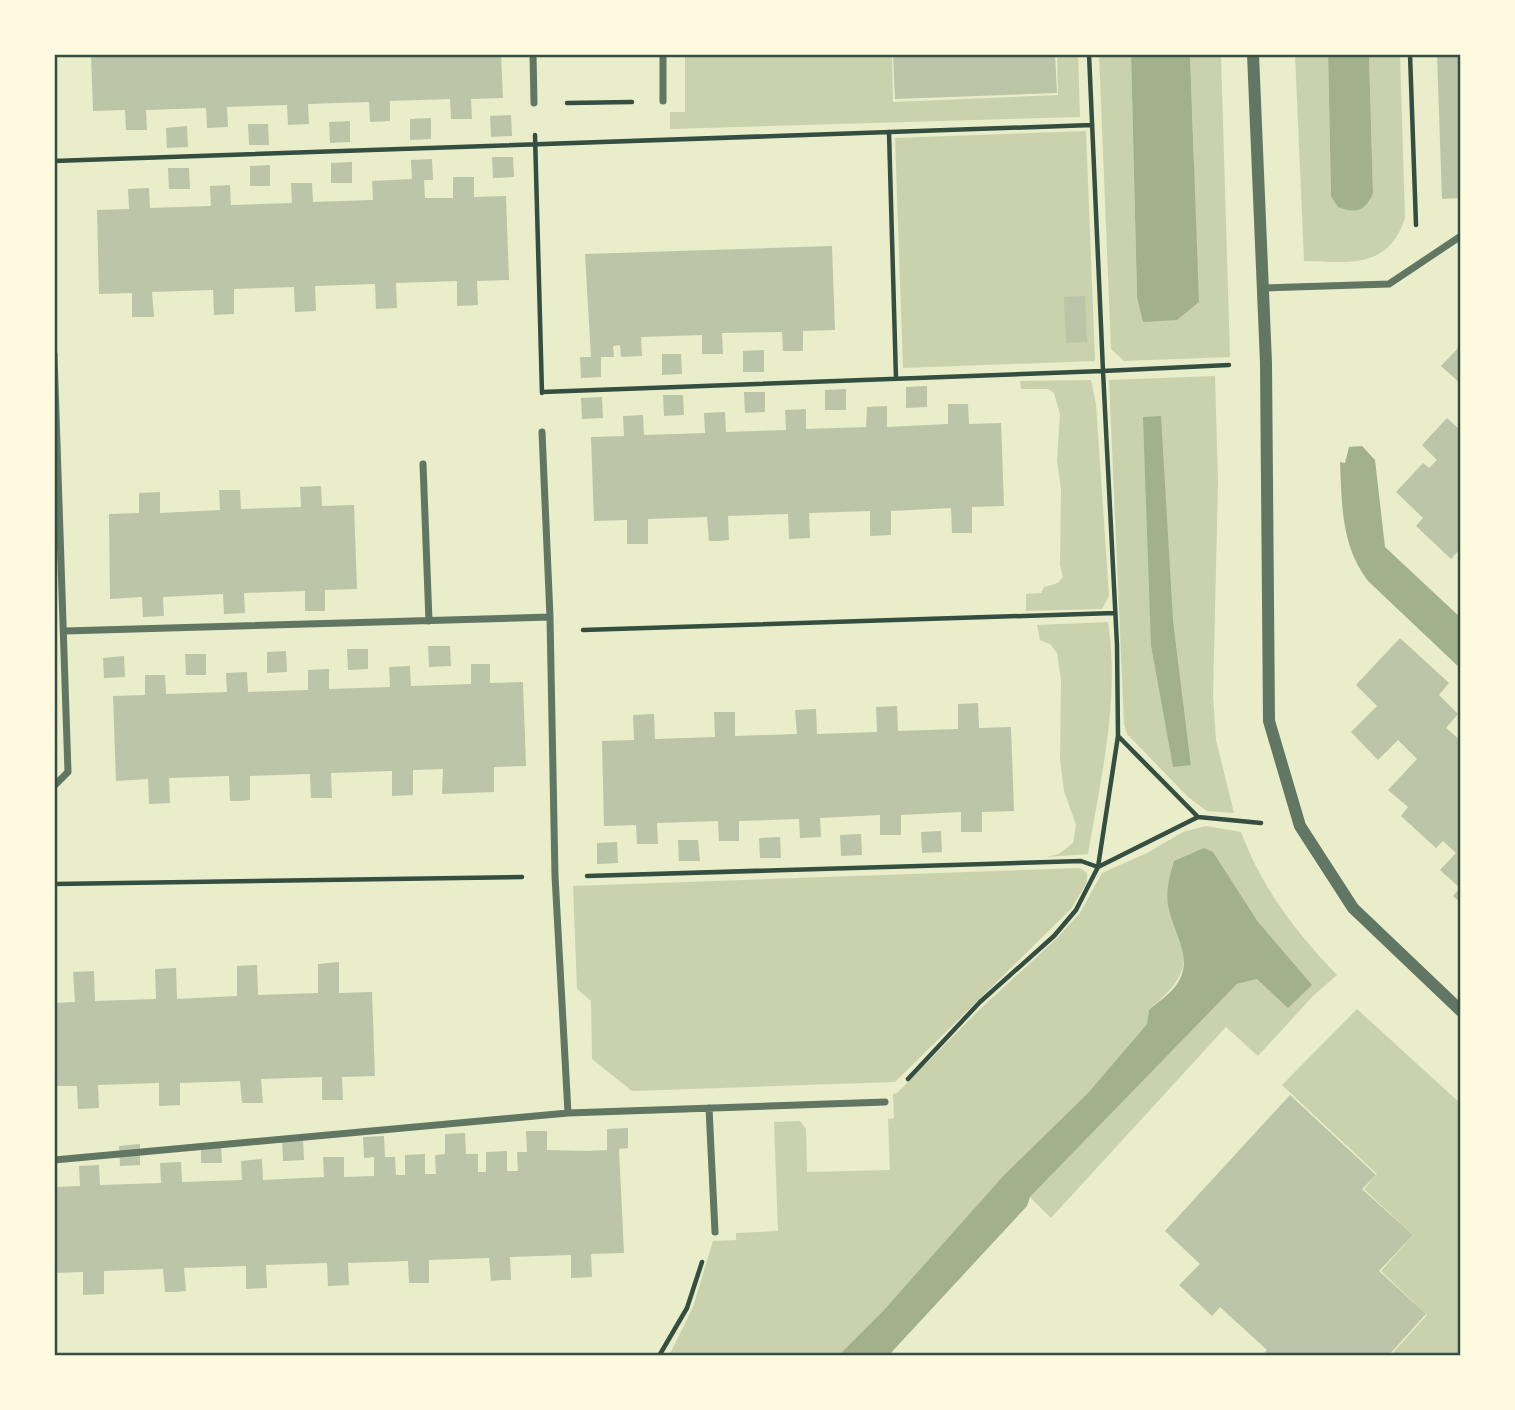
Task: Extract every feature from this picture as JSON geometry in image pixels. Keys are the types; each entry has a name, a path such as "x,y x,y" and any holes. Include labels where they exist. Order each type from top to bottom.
{"street":[{"path":"533,54 534,103"},
{"path":"663,54 663,101"},
{"path":"1253,54 1266,363 1269,721 1300,826 1353,908 1461,1011"},
{"path":"1264,288 1389,284 1461,236"},
{"path":"54,354 68,772 54,786"},
{"path":"542,432 550,617 555,876 568,1113"},
{"path":"424,464 429,621"},
{"path":"65,631 550,617"},
{"path":"54,1160 568,1113 885,1102"},
{"path":"709,1108 715,1232"}],"path":[{"path":"885,1102 980,1002 1054,936 1076,910 1098,867 1118,736 1117,645 1089,54"},
{"path":"1410,54 1417,266"},
{"path":"542,432 534,103 663,101"},
{"path":"54,161 1092,125"},
{"path":"889,132 896,379"},
{"path":"542,392 1266,363"},
{"path":"550,631 1114,613"},
{"path":"1118,736 1198,817"},
{"path":"54,884 555,876 1081,861 1098,867 1198,817 1300,826"},
{"path":"659,1356 687,1308 715,1232"}],"shaded area":[{"path":"685,54 892,56 893,102 1058,95 1057,54 1078,54 1080,117 670,129 670,112 685,112"},
{"path":"1099,54 1131,54 1137,297 1194,159 1190,54 1221,54 1230,357 1124,361 1111,349"},
{"path":"1131,54 1190,54 1199,302 1177,320 1143,322 1137,297"},
{"path":"1295,54 1328,54 1331,196 1373,193 1369,54 1400,54 1405,218 1398,235 1377,255 1351,262 1304,261"},
{"path":"1328,54 1369,54 1373,193 1367,204 1355,210 1338,207 1331,196"},
{"path":"1086,131 1095,361 903,368 895,138"},
{"path":"1215,376 1218,482 1213,696 1216,740 1234,813 1207,811 1188,797 1127,734 1124,724 1109,380","holes":["1173,620 1191,764 1173,766 1151,646"]},
{"path":"1091,380 1096,404 1109,596 1102,609 1026,611 1026,594 1041,593 1044,587 1058,583 1063,577 1060,565 1061,490 1057,460 1060,414 1054,393 1048,389 1021,389 1020,381"},
{"path":"1161,416 1173,620 1191,765 1173,767 1151,646 1143,417"},
{"path":"1362,446 1375,460 1385,547 1461,618 1461,669 1368,581 1359,568 1345,524 1340,462 1345,463 1349,447"},
{"path":"1108,622 1112,680 1110,709 1088,854 1046,857 1059,854 1073,843 1076,825 1064,791 1060,760 1061,680 1057,653 1050,644 1040,640 1037,625"},
{"path":"1206,826 1241,832 1259,872 1282,909 1337,975 1313,996 1258,1056 1226,1027 1051,1218 1030,1197 1237,984 1257,979 1310,988 1169,911 1181,943 1183,966 1173,986 1149,1010 1147,1024 1088,1093 1004,1175 882,1312 838,1356 669,1356 693,1307 713,1241 736,1240 736,1233 778,1231 774,1122 800,1121 806,1129 807,1172 890,1170 888,1119 894,1118 893,1094 1056,939 1080,913 1102,873 1147,853 1183,832"},
{"path":"1204,848 1213,852 1258,922 1312,985 1288,1008 1257,979 1237,984 1030,1197 1027,1206 888,1356 838,1356 882,1312 1004,1175 1088,1093 1147,1024 1149,1010 1174,988 1180,978 1184,959 1169,910 1169,879 1174,861"},
{"path":"1080,868 1087,873 1087,882 1071,909 895,1082 632,1091 592,1059 591,1001 577,989 573,886"},
{"path":"1357,1009 1461,1104 1461,1356 1390,1356 1427,1315 1381,1271 1413,1235 1364,1189 1377,1174 1282,1085"}],"building":[{"path":"91,54 501,54 503,98 471,99 472,119 451,119 450,99 390,101 390,121 370,122 369,102 308,104 309,124 288,125 287,105 227,107 228,127 207,128 206,108 146,110 147,130 126,130 125,110 93,111"},
{"path":"893,54 1055,54 1057,93 895,99"},
{"path":"1437,54 1461,54 1461,198 1442,199"},
{"path":"511,115 512,136 491,137 490,116"},
{"path":"431,118 431,139 410,140 410,119"},
{"path":"350,121 350,142 330,143 329,122"},
{"path":"248,124 268,124 269,145 249,145"},
{"path":"187,126 188,147 167,148 166,128"},
{"path":"492,157 513,157 514,177 493,178"},
{"path":"432,159 433,180 424,180 425,198 453,198 453,177 474,177 474,197 506,196 509,280 477,281 478,305 457,306 457,281 396,283 397,308 376,309 375,284 315,286 316,311 295,312 294,287 234,289 234,314 214,315 213,290 152,292 154,317 132,317 132,293 99,294 97,210 129,209 128,189 149,188 150,208 211,206 210,186 230,185 231,205 292,203 291,183 312,183 313,202 373,200 372,181 412,179 411,160"},
{"path":"352,162 352,183 331,183 331,163"},
{"path":"270,165 270,186 250,186 250,166"},
{"path":"168,168 189,168 190,189 169,189"},
{"path":"832,246 835,330 803,331 803,351 783,351 782,332 722,333 723,354 702,354 702,335 641,337 642,356 621,357 620,345 613,346 614,357 601,357 601,377 581,378 580,357 591,357 585,254"},
{"path":"1085,296 1087,342 1066,343 1064,297"},
{"path":"1461,345 1461,384 1441,366"},
{"path":"764,350 764,372 743,372 743,351"},
{"path":"662,354 681,354 682,374 662,375"},
{"path":"927,386 927,407 906,408 906,387"},
{"path":"846,389 846,410 825,410 825,390"},
{"path":"744,392 765,392 765,412 745,413"},
{"path":"663,395 683,395 684,415 664,416"},
{"path":"602,397 603,418 582,419 581,398"},
{"path":"948,404 968,404 969,424 1001,423 1004,506 972,507 972,533 952,533 951,508 891,511 891,535 870,536 870,511 809,513 810,538 789,539 788,514 728,516 729,540 719,541 709,541 707,517 648,519 648,544 627,544 627,520 594,521 591,437 624,436 623,416 643,415 644,435 705,433 704,413 725,412 726,432 786,430 785,410 806,409 806,429 866,427 867,407 887,406 887,427 948,424"},
{"path":"1447,418 1461,431 1461,554 1458,551 1451,559 1416,526 1423,518 1396,492 1423,463 1429,468 1437,460 1422,445"},
{"path":"321,486 322,506 354,505 357,589 325,590 325,611 305,611 305,591 244,593 245,613 224,614 223,594 163,597 164,616 143,617 142,597 110,599 109,514 139,513 139,493 160,492 160,513 220,510 219,490 240,490 241,509 301,507 300,487"},
{"path":"1400,638 1449,683 1439,695 1458,714 1446,728 1461,741 1461,903 1453,896 1460,888 1440,870 1456,853 1443,841 1436,848 1401,816 1408,807 1388,790 1417,759 1398,740 1378,760 1351,732 1377,706 1356,685"},
{"path":"428,646 450,646 451,666 429,667"},
{"path":"347,649 368,649 368,669 348,670"},
{"path":"286,651 287,672 267,673 267,652"},
{"path":"185,654 206,654 206,675 186,675"},
{"path":"124,656 125,677 104,678 103,658"},
{"path":"471,664 490,664 490,683 523,682 526,766 494,767 494,792 442,794 443,769 413,770 413,795 392,796 392,771 331,773 332,798 311,798 310,774 250,776 250,800 240,801 230,801 229,776 169,778 170,803 149,804 148,779 116,781 113,696 145,695 145,675 165,675 166,694 227,692 226,673 247,672 248,692 308,690 308,670 329,669 329,689 390,687 389,667 410,666 411,686 471,684"},
{"path":"978,703 979,728 1011,727 1014,811 982,812 982,832 961,832 961,812 901,815 901,835 880,835 880,815 820,818 821,837 800,838 799,819 739,821 739,841 719,841 718,821 657,823 658,844 637,844 636,825 604,826 602,741 634,740 633,715 654,714 655,739 715,737 714,712 735,712 735,736 797,734 795,710 816,709 817,734 877,732 876,707 897,706 898,731 958,729 958,704"},
{"path":"941,831 942,852 922,853 921,832"},
{"path":"861,834 862,855 841,856 840,835"},
{"path":"780,837 781,858 760,858 759,838"},
{"path":"678,840 698,840 700,861 679,861"},
{"path":"617,842 618,863 597,864 597,843"},
{"path":"339,962 339,993 372,992 375,1076 342,1077 343,1100 322,1100 322,1077 261,1079 263,1103 242,1103 240,1081 180,1083 180,1105 159,1106 159,1083 98,1085 99,1108 78,1109 77,1086 54,1086 54,1003 75,1002 73,972 94,971 95,1001 156,999 155,969 176,968 177,999 237,996 237,966 257,965 258,995 318,993 318,964"},
{"path":"1290,1095 1376,1175 1362,1189 1413,1235 1379,1271 1426,1314 1388,1356 1262,1356 1267,1350 1220,1307 1212,1316 1179,1285 1200,1264 1165,1231"},
{"path":"628,1128 628,1148 619,1149 624,1253 591,1254 592,1277 571,1278 571,1255 510,1257 511,1280 491,1281 489,1258 429,1260 429,1283 409,1283 408,1261 348,1263 349,1285 328,1286 327,1263 266,1265 267,1288 246,1289 246,1266 184,1268 186,1291 175,1292 165,1292 163,1269 104,1271 104,1294 83,1295 83,1272 54,1273 54,1187 80,1186 79,1166 99,1165 100,1185 161,1183 160,1163 181,1162 182,1182 242,1180 241,1161 262,1159 263,1180 324,1177 323,1157 344,1157 344,1177 374,1176 374,1157 364,1158 363,1137 384,1136 385,1157 395,1157 396,1175 405,1175 405,1155 425,1154 425,1174 436,1174 435,1155 445,1154 445,1134 465,1133 466,1154 478,1154 478,1172 486,1172 486,1152 507,1151 507,1171 518,1171 517,1152 527,1152 526,1131 547,1131 547,1150 587,1151 607,1150 607,1129"},
{"path":"303,1139 304,1160 283,1161 282,1140"},
{"path":"221,1142 222,1163 201,1163 201,1143"},
{"path":"140,1144 140,1165 120,1166 119,1146"}]}
